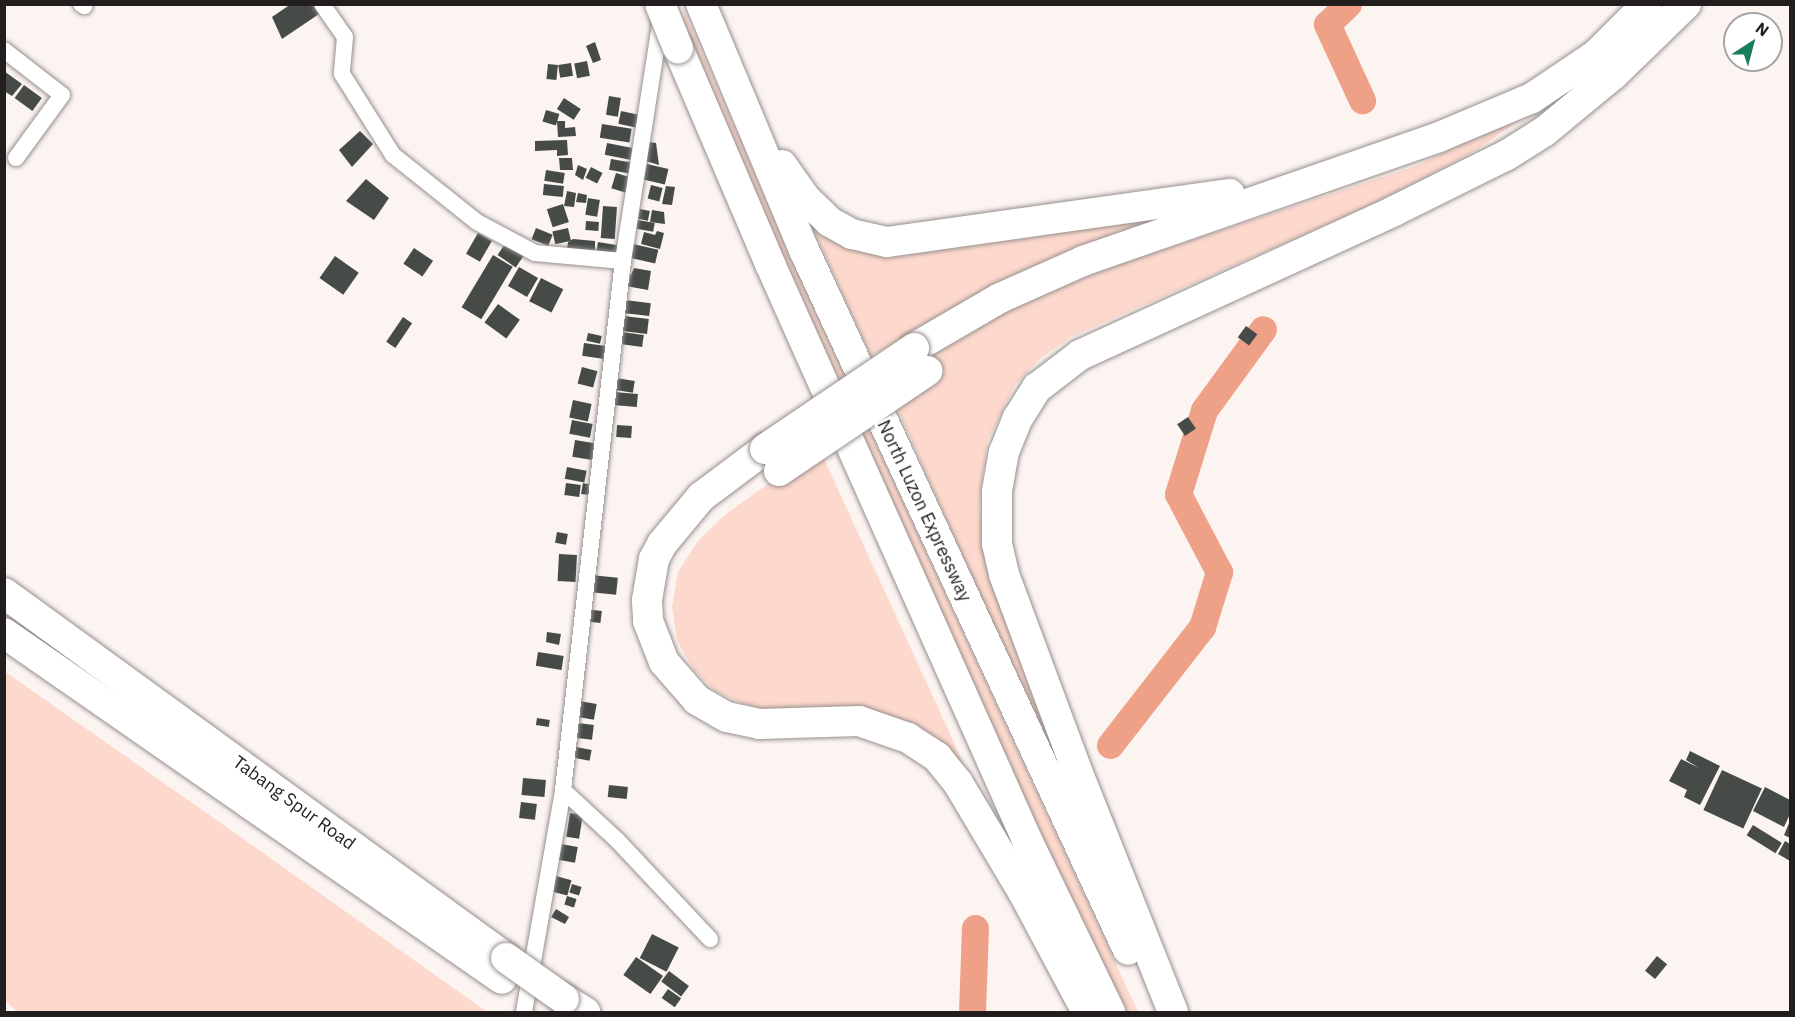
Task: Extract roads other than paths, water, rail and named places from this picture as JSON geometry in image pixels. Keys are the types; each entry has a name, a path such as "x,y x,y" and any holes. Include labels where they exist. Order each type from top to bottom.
{"highway":[{"path":"662,4 678,48 771,266 1027,840 1110,1012"},
{"path":"1087,1012 1011,872 958,783 937,757 908,738 859,721 759,724 727,717 697,700 664,662 648,621 646,600 662,544 701,497 772,460 920,359 1000,298 1083,261 1483,120 1551,88 1596,55 1647,4"},
{"path":"1173,1012 1063,735 1005,574 998,544 997,491 1004,452 1018,418 1037,388 1080,355 1394,211 1507,155 1545,131 1613,75 1686,4"},
{"path":"705,13 794,184 820,214 862,237 902,241 1095,215 1227,195 1356,165"},
{"name":"North Luzon Expressway","path":"705,13 809,261 1158,1012"},
{"name":"Tabang Spur Road","path":"4,593 504,968"},
{"name":"Tabang Spur Road","path":"4,633 565,1008"}],"street":[{"path":"322,4 345,37 342,74 393,155 477,222 535,253 623,261"},
{"path":"524,1012 563,790 623,261 662,4"},
{"path":"6,54 62,95 16,158"},
{"path":"563,790 616,840 710,939"}],"waterway":[{"path":"1348,4 1327,24 1362,100"},
{"path":"1110,745 1202,627 1219,572 1178,494 1204,410 1263,329"},
{"path":"972,1012 975,928"}]}
